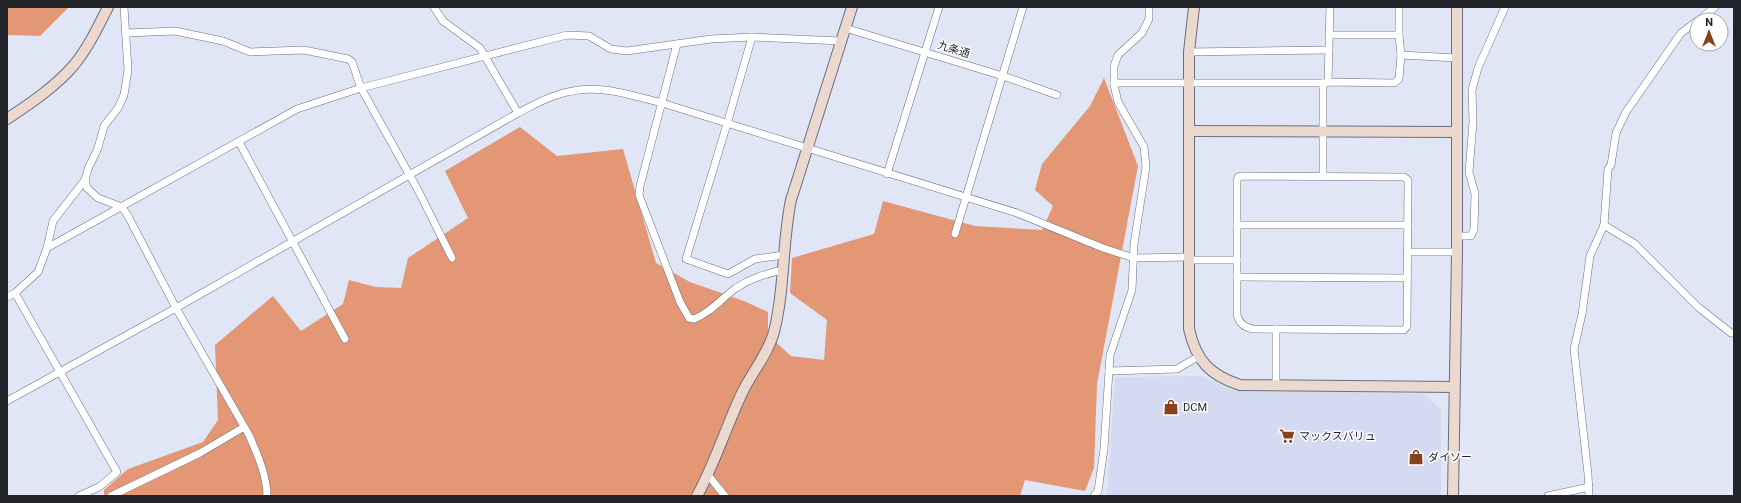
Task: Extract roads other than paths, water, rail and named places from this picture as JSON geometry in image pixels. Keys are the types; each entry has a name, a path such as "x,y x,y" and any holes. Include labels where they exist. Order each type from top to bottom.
{"street":[{"path":"7,118 44,94 74,65 93,37 108,7"},
{"path":"124,7 128,70 124,95 118,108 104,126 98,148 88,169 85,180 86,188 98,198 122,207 128,216 176,308 244,427 256,453 266,489 266,496"},
{"path":"434,7 443,21 480,48 518,113"},
{"path":"697,496 708,476 742,394 769,348 777,312 784,255 785,231 791,200 852,7"},
{"path":"887,174 939,7"},
{"path":"955,234 1023,7"},
{"path":"1094,496 1098,491 1104,449 1110,355 1132,290 1134,244 1146,167 1144,147 1118,102 1114,83 1114,66 1118,55 1142,32 1149,19 1148,7"},
{"path":"1194,7 1189,52 1189,329 1192,342 1199,356 1211,370 1222,379 1240,385 1454,387"},
{"path":"1323,176 1330,7"},
{"path":"1114,83 1394,83 1399,79 1401,55 1399,7"},
{"path":"1453,496 1457,252 1458,7"},
{"path":"1457,236 1471,236 1474,229 1475,194 1469,172 1473,122 1472,90 1478,68 1505,7"},
{"path":"1589,496 1574,349 1582,314 1590,256 1604,225 1608,170 1611,165 1616,133 1626,112 1681,33 1689,27"},
{"name":"九条通","path":"845,28 1003,76 1057,95"},
{"path":"126,32 175,31 223,41 250,52 304,50 348,59 352,62 361,88 409,175 452,258"},
{"path":"47,248 298,109 361,88 567,35 589,36 611,49 627,51 711,39 752,37 841,40"},
{"path":"1329,35 1399,35"},
{"path":"752,37 686,259 728,274 755,259 784,255"},
{"path":"677,44 640,186 639,195 680,302 689,318 694,320 749,280 764,274 782,270"},
{"path":"1189,52 1329,50"},
{"path":"1401,55 1457,58"},
{"path":"7,401 176,308 518,113 556,95 595,88 616,91 662,103 887,174 1017,213 1103,248 1134,258 1237,260"},
{"path":"1189,131 1457,132"},
{"path":"240,142 345,339"},
{"path":"1238,177 1404,177 1408,180 1407,326 1404,330 1253,329 1246,327 1240,323 1237,315 1237,225 1238,177"},
{"path":"7,297 15,293 38,272 47,248 53,220 85,180"},
{"path":"1237,225 1408,225"},
{"path":"1604,225 1635,244 1698,307 1731,333"},
{"path":"1408,252 1457,252"},
{"path":"1237,277 1407,278"},
{"path":"15,293 61,371 117,472 99,487 79,496"},
{"path":"1276,329 1276,386"},
{"path":"1109,371 1177,369 1199,356"},
{"path":"111,496 200,453 244,427"},
{"path":"708,476 725,496"},
{"path":"1548,496 1589,487"}],"place":[{"name":"DCM","path":"1171,407"},
{"name":"マックスバリュ","path":"1287,436"},
{"name":"ダイソー","path":"1416,457"}]}
